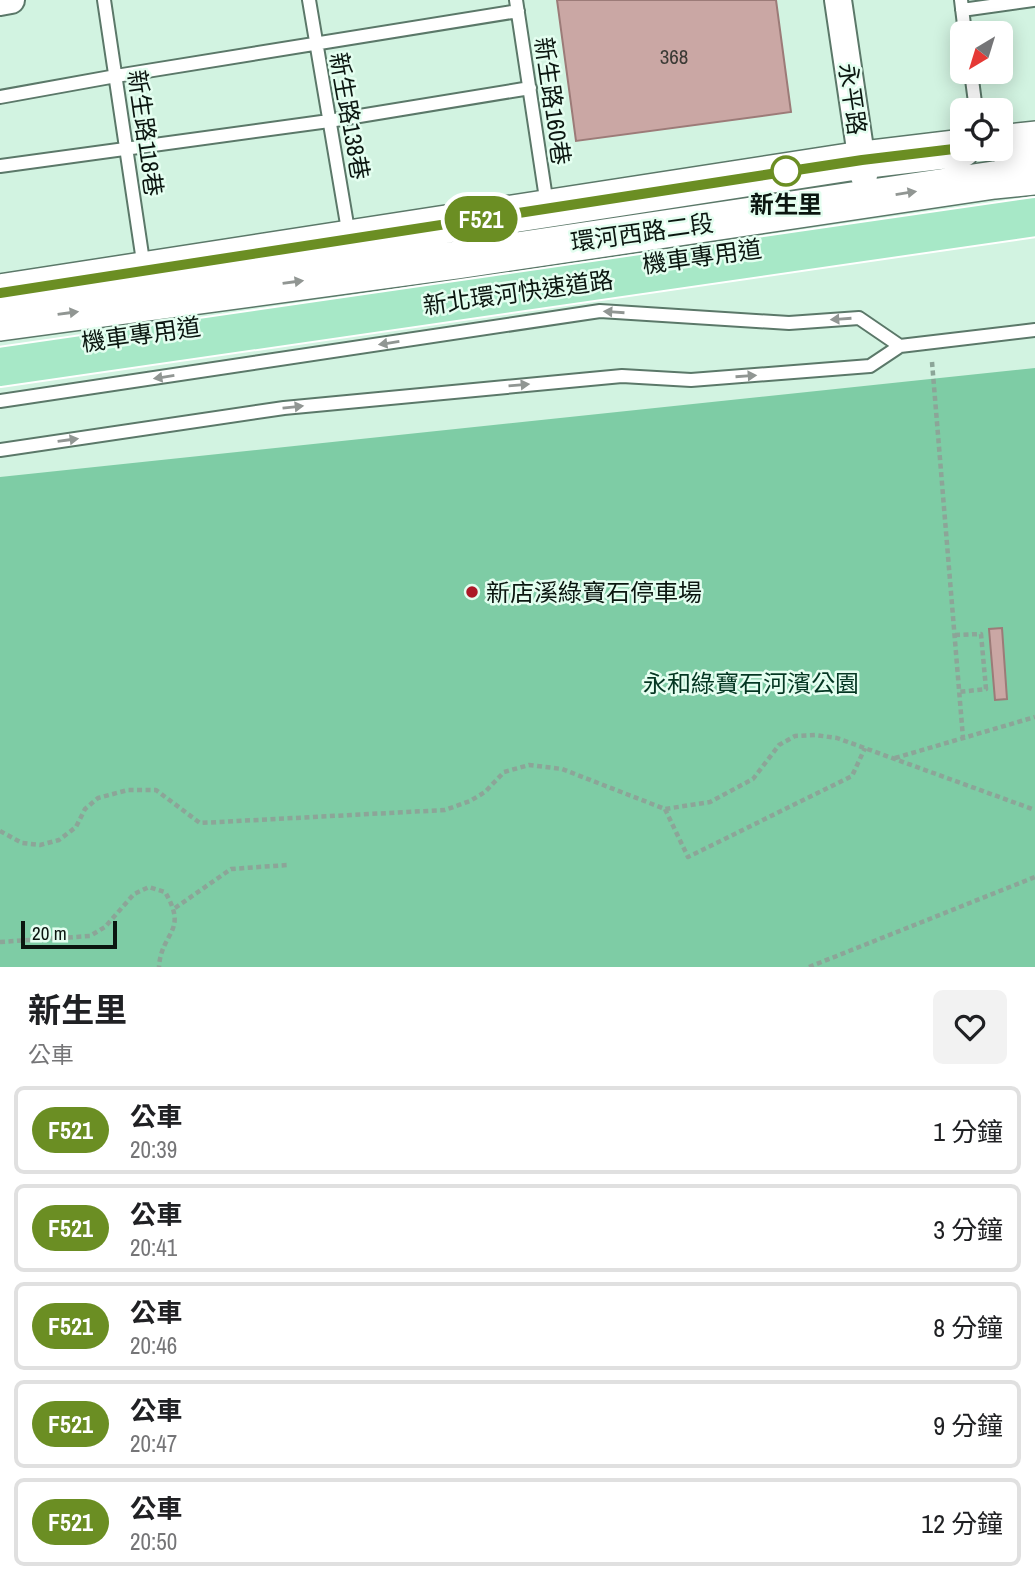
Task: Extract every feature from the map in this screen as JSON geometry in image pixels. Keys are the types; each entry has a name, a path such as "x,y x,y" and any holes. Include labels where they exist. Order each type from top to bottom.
{"highway":[{"name":"新北環河快速道路","path":"0,367 1035,217"}],"main road":[{"path":"1013,143 1035,140"},
{"name":"環河西路二段","path":"0,293 862,160 950,149"},
{"name":"環河西路二段","path":"0,322 457,260 1035,176"}],"street":[{"path":"0,2 11,0"},
{"name":"永平路","path":"838,0 866,199"}],"lane":[{"name":"新生路118巷","path":"104,0 145,272"},
{"name":"新生路138巷","path":"309,0 349,240"},
{"path":"962,5 1033,0"},
{"path":"0,97 316,45 517,6"},
{"name":"新生路160巷","path":"517,6 548,209"},
{"path":"0,166 329,121 530,88"},
{"name":"機車專用道","path":"0,374 743,271 1035,224"},
{"path":"0,401 600,311 789,323 859,318 900,346"},
{"path":"0,450 284,408 622,376 691,380 870,366 900,346 1035,330"}],"path":[{"path":"930,341 963,738"},
{"path":"955,635 981,634 986,689 959,692"},
{"path":"894,758 1035,717"},
{"path":"0,831 22,843 40,845 59,840 76,827 85,809 98,798 128,790 156,790 200,823 445,810 485,792 504,772 529,765 562,769 665,809 710,802 753,779 779,745 794,736 815,735 837,738 1035,810"},
{"path":"665,809 688,856 852,776 865,748"},
{"path":"175,908 231,869 287,865"},
{"path":"809,967 1035,877"},
{"path":"0,942 90,936 105,927 134,894 149,887 165,892 175,908 174,926 159,960 159,967"}],"green space":[{"name":"永和綠寶石河濱公園","path":"1035,368 1035,967 0,967 0,477"}],"building":[{"path":"557,0 776,0 791,112 576,141"},
{"path":"1002,628 1007,699 995,700 989,629"}],"bus line":[{"name":"F521","path":"0,293 862,160 950,149"}],"place":[{"name":"新生里","path":"786,171"},
{"name":"新店溪綠寶石停車場","path":"472,592"}]}
